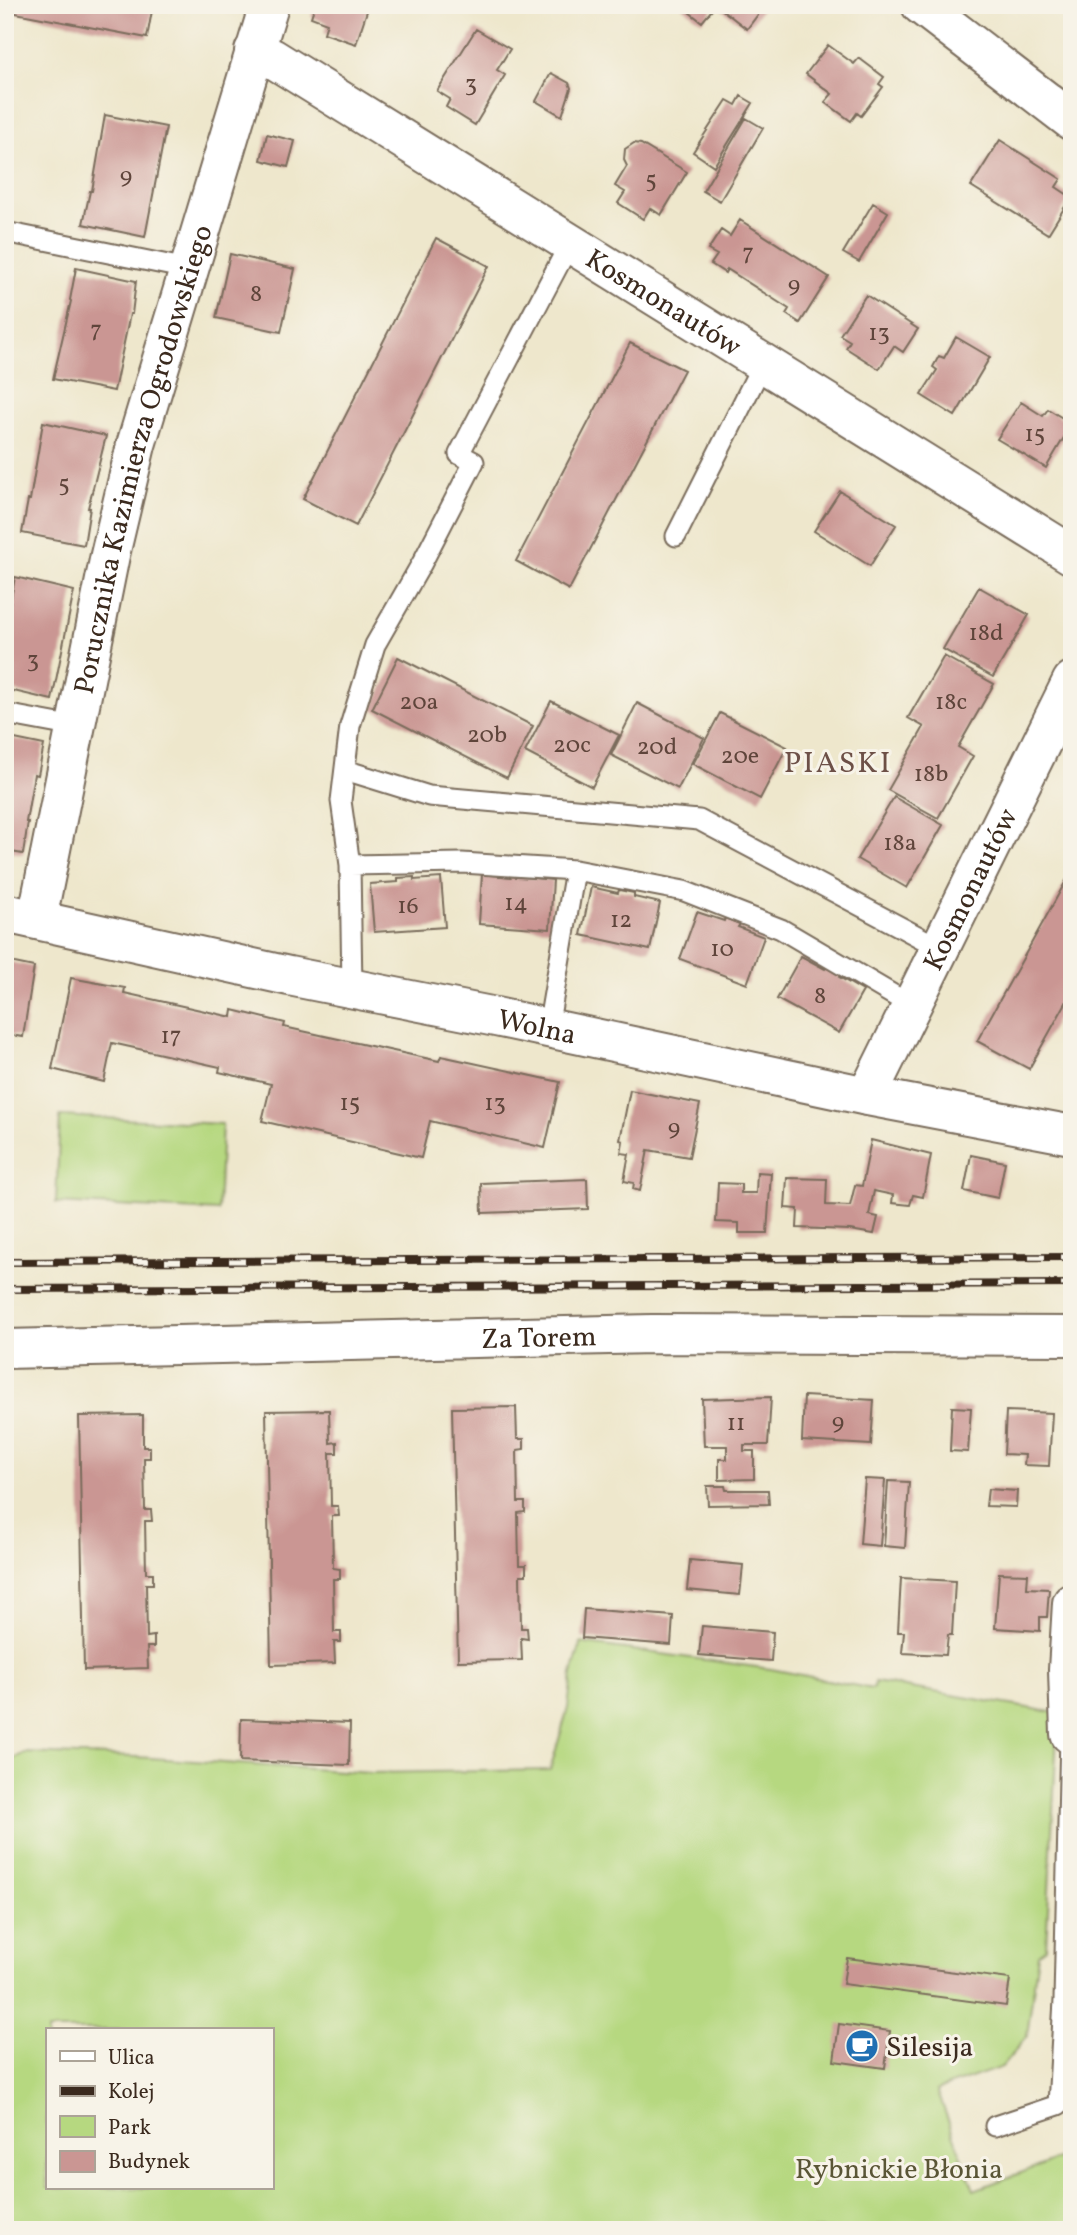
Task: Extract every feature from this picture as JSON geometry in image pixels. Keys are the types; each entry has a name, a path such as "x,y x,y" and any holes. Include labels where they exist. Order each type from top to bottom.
{"street":[{"name":"Porucznika Kazimierza Ogrodowskiego","path":"21,916 75,727 110,555 136,445 269,5"},
{"path":"921,5 1072,121"},
{"name":"Kosmonautów","path":"254,51 272,58 1072,555"},
{"name":"Kosmonautów","path":"867,1096 1072,681"},
{"name":"Wolna","path":"21,916 867,1096 1072,1135"},
{"name":"Za Torem","path":"5,1349 652,1334 1072,1336"},
{"path":"1071,1734 1068,1670 1072,1603"}],"lane":[{"path":"5,232 188,269"},
{"path":"352,988 350,866 341,801 350,726 375,645 422,563 474,462 459,454 570,243"},
{"path":"676,536 764,363"},
{"path":"5,714 75,727"},
{"path":"345,770 429,796 699,820 940,948"},
{"path":"350,866 462,863 575,870 684,891 781,929 912,1006"},
{"path":"548,1028 575,870"},
{"path":"995,2126 1058,2105 1064,2000 1071,1734"}],"green space":[{"path":"60,1116 222,1124 218,1211 56,1203"},
{"name":"Rybnickie Błonia","path":"581,1643 771,1669 873,1689 875,1682 1058,1713 1046,1948 1038,1954 1027,2036 1002,2067 937,2090 974,2190 1072,2154 1072,2230 5,2230 5,1764 24,1753 136,1757 371,1773 550,1770 568,1708 572,1674"}],"building":[{"path":"5,5 153,5 147,38 5,11"},
{"path":"315,5 369,5 356,44 324,33 327,23 311,17"},
{"path":"680,5 716,5 702,22"},
{"path":"716,5 765,5 747,29"},
{"path":"476,29 510,49 497,70 505,75 475,125 446,107 450,99 437,91"},
{"path":"828,45 854,64 859,58 884,77 879,84 883,87 861,116 857,113 851,121 825,102 832,94 806,74"},
{"path":"551,73 569,83 571,88 562,116 536,101"},
{"path":"741,96 753,103 714,166 693,152 727,100 736,105"},
{"path":"105,115 166,127 145,237 83,224 92,191"},
{"path":"746,118 763,128 720,201 703,191"},
{"path":"267,134 295,141 288,167 261,160"},
{"path":"1000,140 1061,179 1056,187 1071,197 1048,234 971,186"},
{"path":"634,143 641,144 687,172 661,215 650,208 643,219 618,203 625,192 615,186 627,166 624,160 625,149"},
{"path":"873,203 888,212 859,262 843,253"},
{"path":"740,220 829,277 800,323 786,314 789,309 727,269 725,273 711,264 717,255 708,250 721,230 730,236"},
{"path":"436,238 489,266 356,526 303,499"},
{"path":"230,254 295,269 281,332 216,318"},
{"path":"76,268 136,281 132,314 114,391 53,379"},
{"path":"866,295 918,329 903,352 894,346 879,369 846,348 850,341 840,335"},
{"path":"956,337 990,357 955,416 921,395 937,370 933,367 939,356 944,358"},
{"path":"630,343 684,370 569,590 516,561"},
{"path":"1021,402 1043,416 1048,409 1072,424 1046,468 997,439"},
{"path":"43,422 106,436 88,508 84,545 22,533"},
{"path":"840,491 896,525 870,566 814,531"},
{"path":"15,577 74,591 52,700 5,689 5,630"},
{"path":"979,587 1029,615 993,677 943,649"},
{"path":"944,656 994,684 958,747 973,756 938,818 888,790 924,727 908,718"},
{"path":"398,657 533,726 507,778 372,709"},
{"path":"551,701 619,735 592,787 525,752"},
{"path":"637,703 704,738 678,789 611,755"},
{"path":"720,713 787,747 760,799 693,764"},
{"path":"5,737 44,745 38,775 34,774 23,854 5,851"},
{"path":"894,797 943,825 907,888 857,859"},
{"path":"1072,870 1072,992 1029,1069 977,1041"},
{"path":"510,873 553,880 550,929 479,924 482,874 510,877"},
{"path":"414,877 414,880 441,878 445,927 374,932 370,884 398,882 398,878"},
{"path":"591,887 618,893 619,890 634,893 634,897 660,903 650,950 581,935"},
{"path":"697,912 724,921 725,918 740,924 738,927 764,937 747,984 680,959"},
{"path":"801,956 841,974 839,977 863,991 839,1033 777,999"},
{"path":"5,961 34,967 23,1037 5,1034"},
{"path":"71,978 125,988 124,993 232,1017 233,1010 285,1023 284,1027 439,1061 441,1056 560,1082 545,1148 430,1121 421,1158 262,1121 271,1084 219,1072 220,1067 112,1043 104,1082 52,1069"},
{"path":"630,1090 700,1104 689,1157 648,1150 640,1191 633,1189 634,1183 624,1181 629,1154 621,1153 623,1141 620,1140"},
{"path":"871,1140 931,1155 923,1197 913,1195 910,1205 892,1203 893,1195 874,1191 869,1215 878,1217 874,1234 850,1230 797,1228 798,1209 785,1208 787,1178 827,1179 826,1205 850,1206 855,1185 862,1186"},
{"path":"971,1155 1005,1162 998,1198 964,1191"},
{"path":"757,1172 771,1173 767,1233 739,1233 739,1223 716,1222 718,1183 741,1184 741,1193 756,1193"},
{"path":"587,1179 588,1209 482,1213 481,1183"},
{"path":"804,1396 874,1400 871,1445 802,1441"},
{"path":"771,1397 768,1445 744,1445 744,1451 754,1451 754,1479 719,1480 719,1459 727,1459 727,1446 704,1446 702,1399"},
{"path":"516,1407 517,1439 524,1439 524,1449 517,1450 518,1502 525,1502 525,1512 518,1513 519,1565 526,1565 526,1575 520,1575 521,1628 527,1628 528,1639 521,1638 522,1660 458,1661 452,1408"},
{"path":"952,1407 971,1408 968,1452 950,1451"},
{"path":"329,1410 330,1443 337,1442 337,1453 330,1453 331,1506 338,1506 339,1516 332,1516 333,1568 340,1569 340,1579 333,1579 334,1632 341,1632 341,1642 334,1642 335,1663 271,1665 266,1411"},
{"path":"1006,1411 1052,1413 1049,1466 1024,1465 1025,1455 1004,1454"},
{"path":"143,1415 143,1447 150,1447 150,1458 144,1458 145,1510 151,1510 152,1521 145,1521 146,1573 153,1573 153,1584 146,1584 147,1637 154,1636 154,1647 147,1647 148,1668 84,1670 79,1416"},
{"path":"865,1479 885,1480 880,1546 860,1544"},
{"path":"888,1481 909,1482 905,1548 884,1546"},
{"path":"707,1486 725,1486 726,1490 768,1490 769,1504 708,1505"},
{"path":"988,1489 1017,1491 1016,1507 986,1506"},
{"path":"690,1560 743,1565 740,1595 687,1590"},
{"path":"999,1573 1028,1574 1027,1588 1049,1589 1047,1617 1040,1617 1040,1631 995,1628"},
{"path":"901,1578 955,1581 952,1635 948,1635 946,1655 902,1653 904,1632 898,1632"},
{"path":"584,1609 673,1616 671,1645 582,1638"},
{"path":"702,1626 773,1632 771,1661 699,1655"},
{"path":"241,1719 350,1723 349,1765 240,1761"},
{"path":"847,1958 1010,1979 1006,2006 843,1984"},
{"name":"Silesija","path":"839,2024 890,2031 885,2068 834,2061"}],"railway":[{"path":"5,1262 1072,1257"},
{"path":"5,1289 1072,1284"}],"place":[{"name":"Silesija","path":"862,2046"}],"district":[{"name":"PIASKI","path":"838,762"}]}
